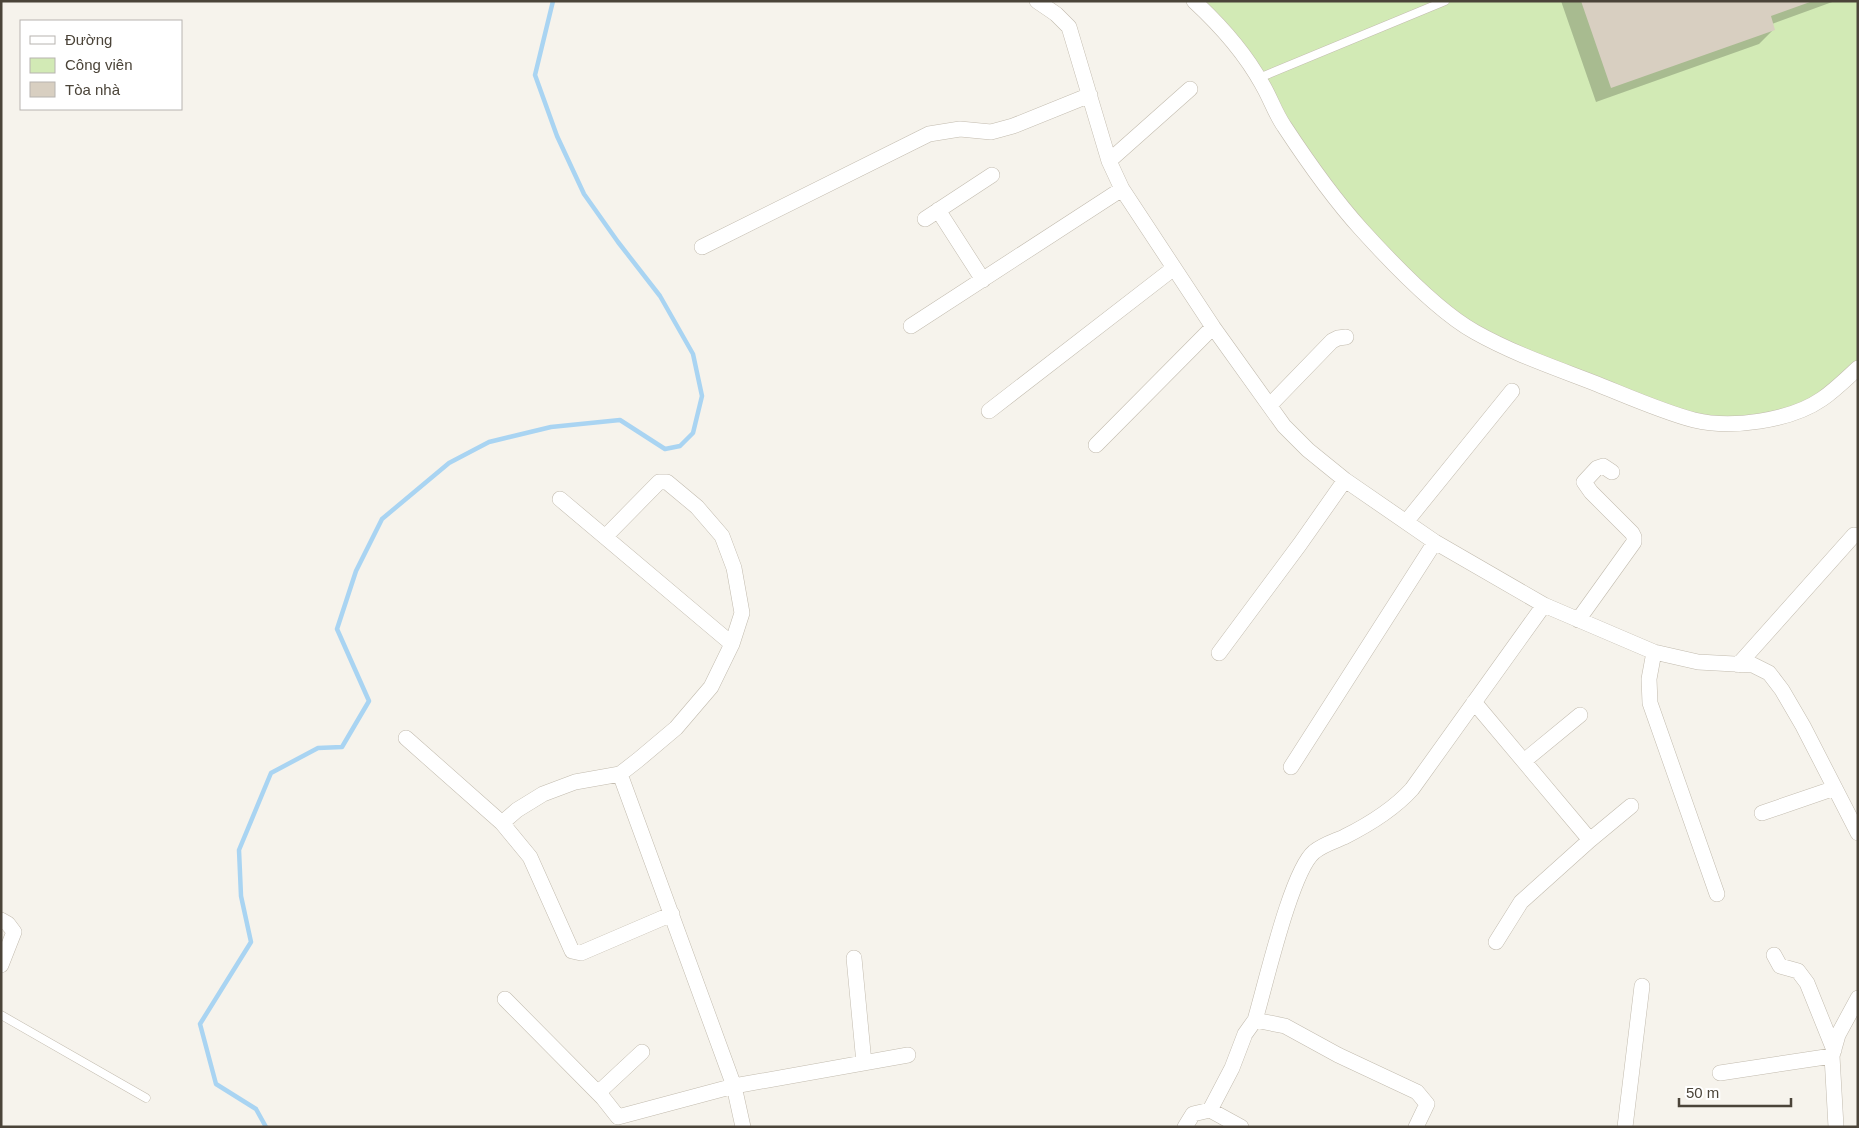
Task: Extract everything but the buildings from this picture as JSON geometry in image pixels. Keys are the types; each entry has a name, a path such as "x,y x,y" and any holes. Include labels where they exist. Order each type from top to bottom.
{"street":[{"path":"1037,1 1056,14 1069,27 1109,161 1122,189 1212,327 1290,432 1308,450 1345,480 1435,542 1544,605 1654,652 1698,662 1753,665 1769,673 1804,726 1858,833"},
{"path":"1194,1 1232,40 1259,78 1282,124 1318,176 1360,228 1419,288 1444,310 1473,331 1512,350 1633,398 1694,420 1725,423 1757,422 1790,414 1821,399 1858,368"},
{"path":"1109,161 1190,89"},
{"path":"702,247 929,134 960,129 991,132 1013,126 1090,95"},
{"path":"925,219 992,175"},
{"path":"912,326 1122,189"},
{"path":"938,210 983,280"},
{"path":"989,411 1174,268"},
{"path":"1096,445 1212,327"},
{"path":"1270,405 1332,341 1346,337"},
{"path":"1406,522 1512,392"},
{"path":"1578,620 1634,542 1632,533 1591,492 1584,482 1597,468 1603,466 1612,472"},
{"path":"1219,653 1345,480"},
{"path":"502,823 517,810 543,794 575,782 620,774 676,728 711,686 732,644 742,613 734,568 722,536 697,507 667,482 659,482 605,537"},
{"path":"560,499 732,644"},
{"path":"1738,665 1854,535"},
{"path":"1291,767 1435,542"},
{"path":"1210,1110 1232,1068 1245,1034 1255,1020 1289,902 1301,869 1314,852 1371,823 1401,801 1412,789 1544,605"},
{"path":"1654,652 1649,679 1650,703 1717,894"},
{"path":"1474,702 1590,840"},
{"path":"1524,761 1580,714"},
{"path":"406,738 502,823 530,857 572,951 581,953 672,914"},
{"path":"620,774 734,1086 743,1127"},
{"path":"1762,813 1835,788"},
{"path":"1496,942 1521,902 1631,806"},
{"path":"1,920 8,924 14,932 1,965"},
{"path":"1774,955 1780,966 1798,971 1807,983 1833,1053"},
{"path":"854,958 864,1063"},
{"path":"1625,1127 1642,986"},
{"path":"1836,1127 1833,1053 1838,1035 1858,998"},
{"path":"505,999 598,1093 618,1117 734,1086 908,1055"},
{"path":"1255,1020 1285,1026 1417,1092 1427,1104 1416,1127"},
{"path":"598,1093 642,1052"},
{"path":"1720,1073 1833,1053"},
{"path":"1185,1127 1193,1114 1210,1110 1241,1127"}],"lane":[{"path":"1259,78 1445,1"},
{"path":"1,1015 146,1098"}],"green space":[{"path":"1202,1 1858,1 1858,360 1817,395 1788,409 1755,416 1727,418 1696,414 1664,403 1541,356 1476,327 1435,295 1362,222 1325,175"}],"waterway":[{"path":"266,1127 256,1109 216,1084 200,1024 251,942 241,896 239,850 271,773 318,748 342,747 369,701 337,629 356,571 382,519 449,463 489,442 551,427 620,420 665,449 680,446 693,433 702,396 693,354 660,296 584,194 557,136 535,75 553,1"}]}
